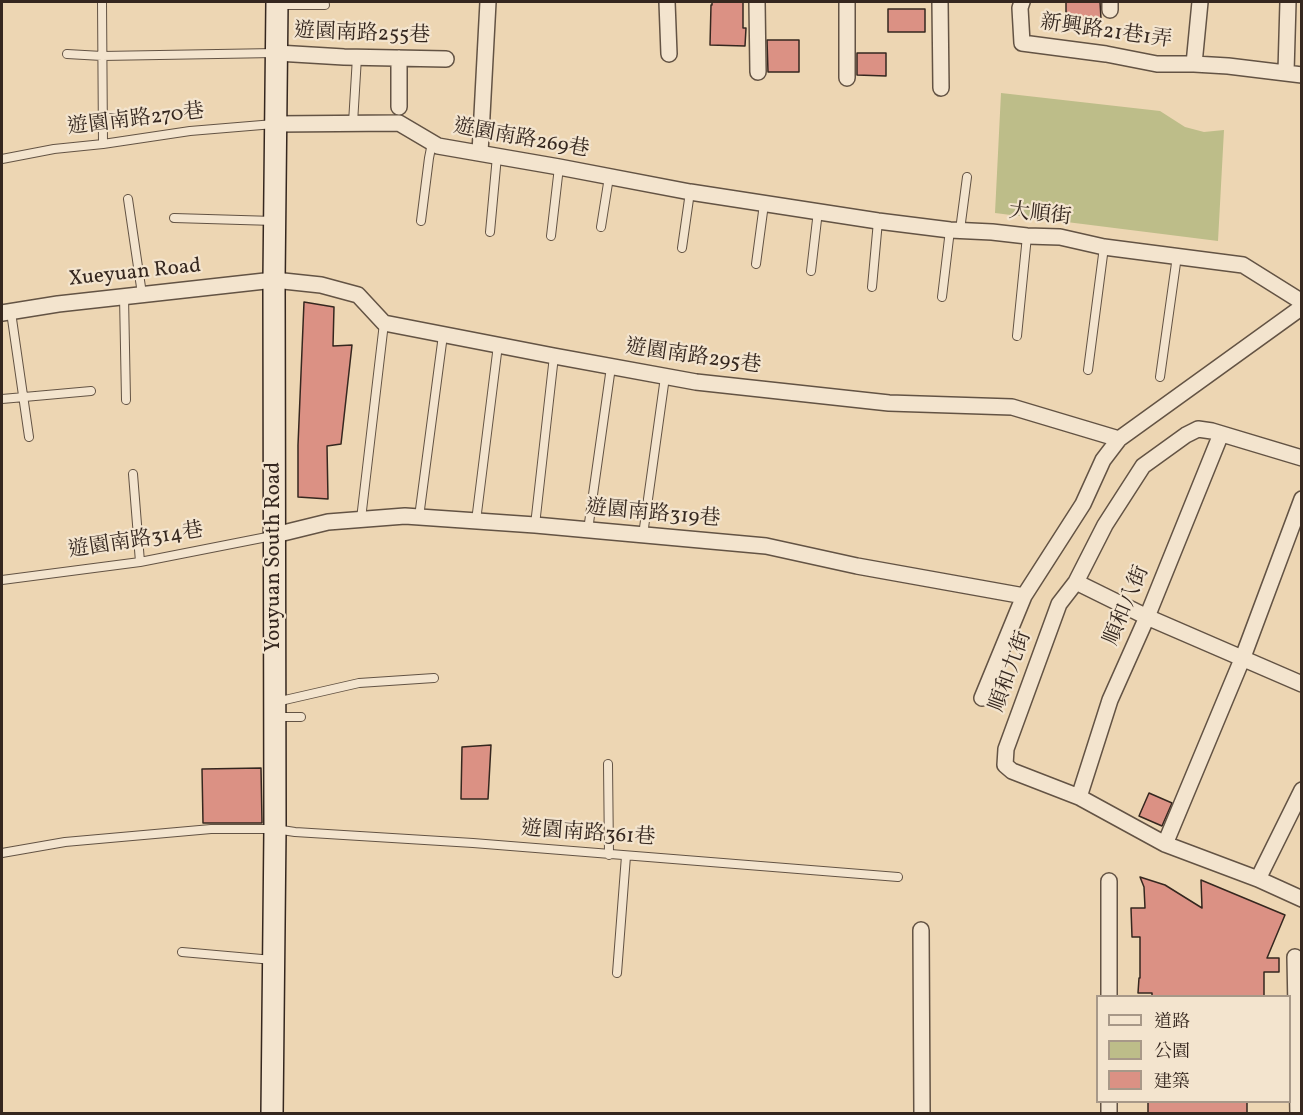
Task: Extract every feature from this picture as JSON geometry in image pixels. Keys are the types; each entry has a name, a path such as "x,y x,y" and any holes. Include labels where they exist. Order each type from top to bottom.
{"street":[{"path":"480,153 486,2"},
{"path":"667,2 669,54"},
{"path":"757,2 758,72"},
{"path":"847,2 847,78"},
{"path":"940,2 941,88"},
{"name":"新興路21巷1弄","path":"1022,2 1020,8 1022,43 1106,54 1157,64 1194,64 1200,2"},
{"path":"1286,72 1288,2"},
{"name":"Youyuan South Road","path":"272,1113 277,3"},
{"name":"遊園南路255巷","path":"276,52 446,59"},
{"path":"399,58 399,107"},
{"path":"1194,64 1302,75"},
{"name":"遊園南路269巷","path":"275,124 399,123 438,146 764,204"},
{"name":"大順街","path":"764,204 955,230 1060,237 1104,247 1243,265 1302,302"},
{"path":"274,280 321,285 358,295 384,323"},
{"name":"Xueyuan Road","path":"6,312 124,296 274,280"},
{"path":"982,698 1024,596 1083,504 1103,460 1119,439 1302,308"},
{"name":"遊園南路295巷","path":"384,323 707,384 889,403 1012,408 1119,439"},
{"name":"順和九街","path":"1302,458 1212,431 1198,429 1143,466 1105,525 1076,582 1059,604 1006,749 1005,765 1012,771 1079,797 1165,844 1258,879 1302,899"},
{"name":"順和八街","path":"1079,797 1110,700 1147,617 1221,434"},
{"path":"1165,844 1243,657 1302,499"},
{"name":"遊園南路319巷","path":"275,535 328,522 405,516 535,525 766,546 857,566 1024,596"},
{"path":"1076,582 1147,617 1302,684"},
{"path":"1258,879 1302,790"},
{"path":"1109,881 1109,995"},
{"path":"921,930 922,1113"},
{"path":"1295,957 1298,1113"}],"lane":[{"path":"102,2 104,144"},
{"path":"277,3 325,5"},
{"path":"67,54 102,56 276,52"},
{"path":"353,123 357,57"},
{"name":"遊園南路270巷","path":"2,159 54,149 190,131 275,124"},
{"path":"421,222 432,143"},
{"path":"490,232 497,156"},
{"path":"551,236 559,167"},
{"path":"601,226 609,177"},
{"path":"942,297 967,177"},
{"path":"682,248 690,192"},
{"path":"128,199 142,294"},
{"path":"756,264 764,204"},
{"path":"811,272 818,211"},
{"path":"174,218 275,221"},
{"path":"872,287 878,221"},
{"path":"1017,336 1028,236"},
{"path":"1088,370 1104,247"},
{"path":"1160,377 1177,256"},
{"path":"124,296 126,400"},
{"path":"6,312 29,437"},
{"path":"362,519 384,323"},
{"path":"419,517 443,335"},
{"path":"476,521 498,345"},
{"path":"535,525 554,356"},
{"path":"588,530 611,367"},
{"path":"643,535 665,377"},
{"path":"2,399 91,391"},
{"path":"133,474 140,562"},
{"name":"遊園南路314巷","path":"2,580 140,562 275,535"},
{"path":"275,710 359,683 434,678"},
{"path":"275,710 301,717"},
{"path":"608,764 609,855"},
{"name":"遊園南路361巷","path":"2,853 65,842 211,829 275,829 898,877"},
{"path":"617,973 626,856"},
{"path":"182,952 273,960"}],"green space":[{"path":"1001,93 1160,111 1185,127 1204,132 1224,130 1218,241 995,213"}],"building":[{"path":"712,2 743,2 743,28 746,28 745,46 710,45"},
{"path":"1066,2 1100,2 1101,19 1066,19"},
{"path":"888,9 925,9 925,32 888,32"},
{"path":"767,40 799,40 799,72 768,72"},
{"path":"857,53 886,53 886,76 857,75"},
{"path":"304,302 334,307 333,346 352,345 341,444 327,446 328,499 298,497"},
{"path":"491,745 488,799 461,799 462,747"},
{"path":"261,768 262,823 203,823 202,769"},
{"path":"1149,793 1172,803 1162,826 1139,816"},
{"path":"1140,877 1165,885 1202,908 1201,880 1285,915 1267,958 1279,958 1279,972 1264,972 1264,995 1138,993 1140,937 1132,937 1131,908 1145,908 1144,887"},
{"path":"1148,1103 1247,1103 1247,1113 1148,1113"}]}
